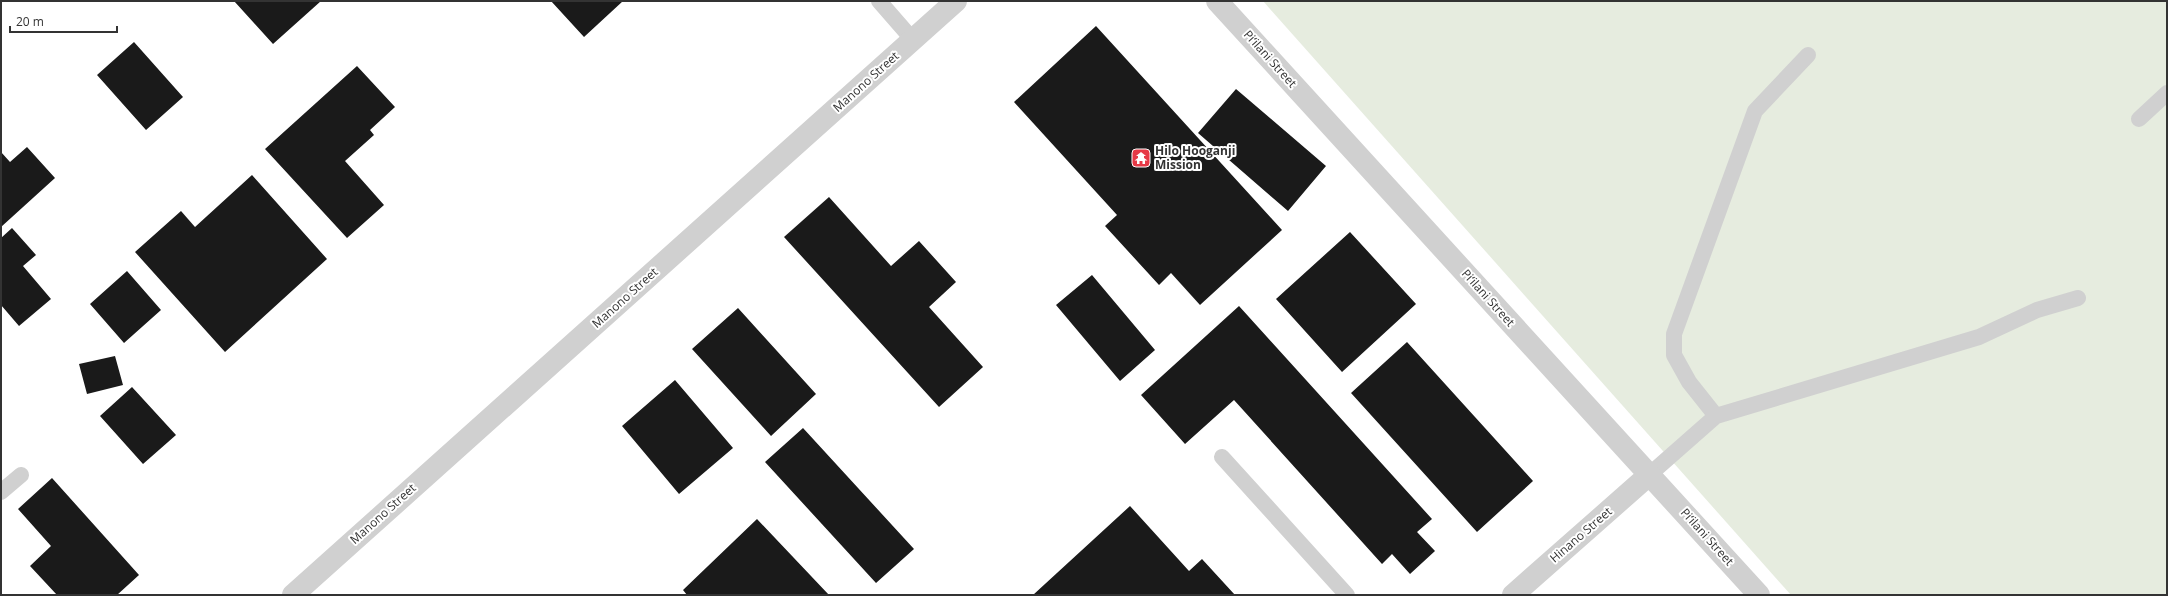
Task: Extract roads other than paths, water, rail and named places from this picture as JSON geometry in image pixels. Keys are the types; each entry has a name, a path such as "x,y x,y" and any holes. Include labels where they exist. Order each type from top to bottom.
{"street":[{"name":"Manono Street","path":"293,595 956,1"},
{"name":"Pi‘ilani Street","path":"1217,1 1760,595"},
{"name":"Hinano Street","path":"1513,595 1650,475"}],"lane":[{"path":"879,1 913,40"},
{"path":"1716,416 1688,382 1674,355 1674,334 1755,111 1808,55"},
{"path":"2139,119 2167,93"},
{"path":"1650,475 1716,416 1979,337 2036,310 2078,298"},
{"path":"1222,457 1347,595"},
{"path":"1,492 21,475"}],"place":[{"name":"Hilo Hooganji Mission","path":"1141,158"}]}
